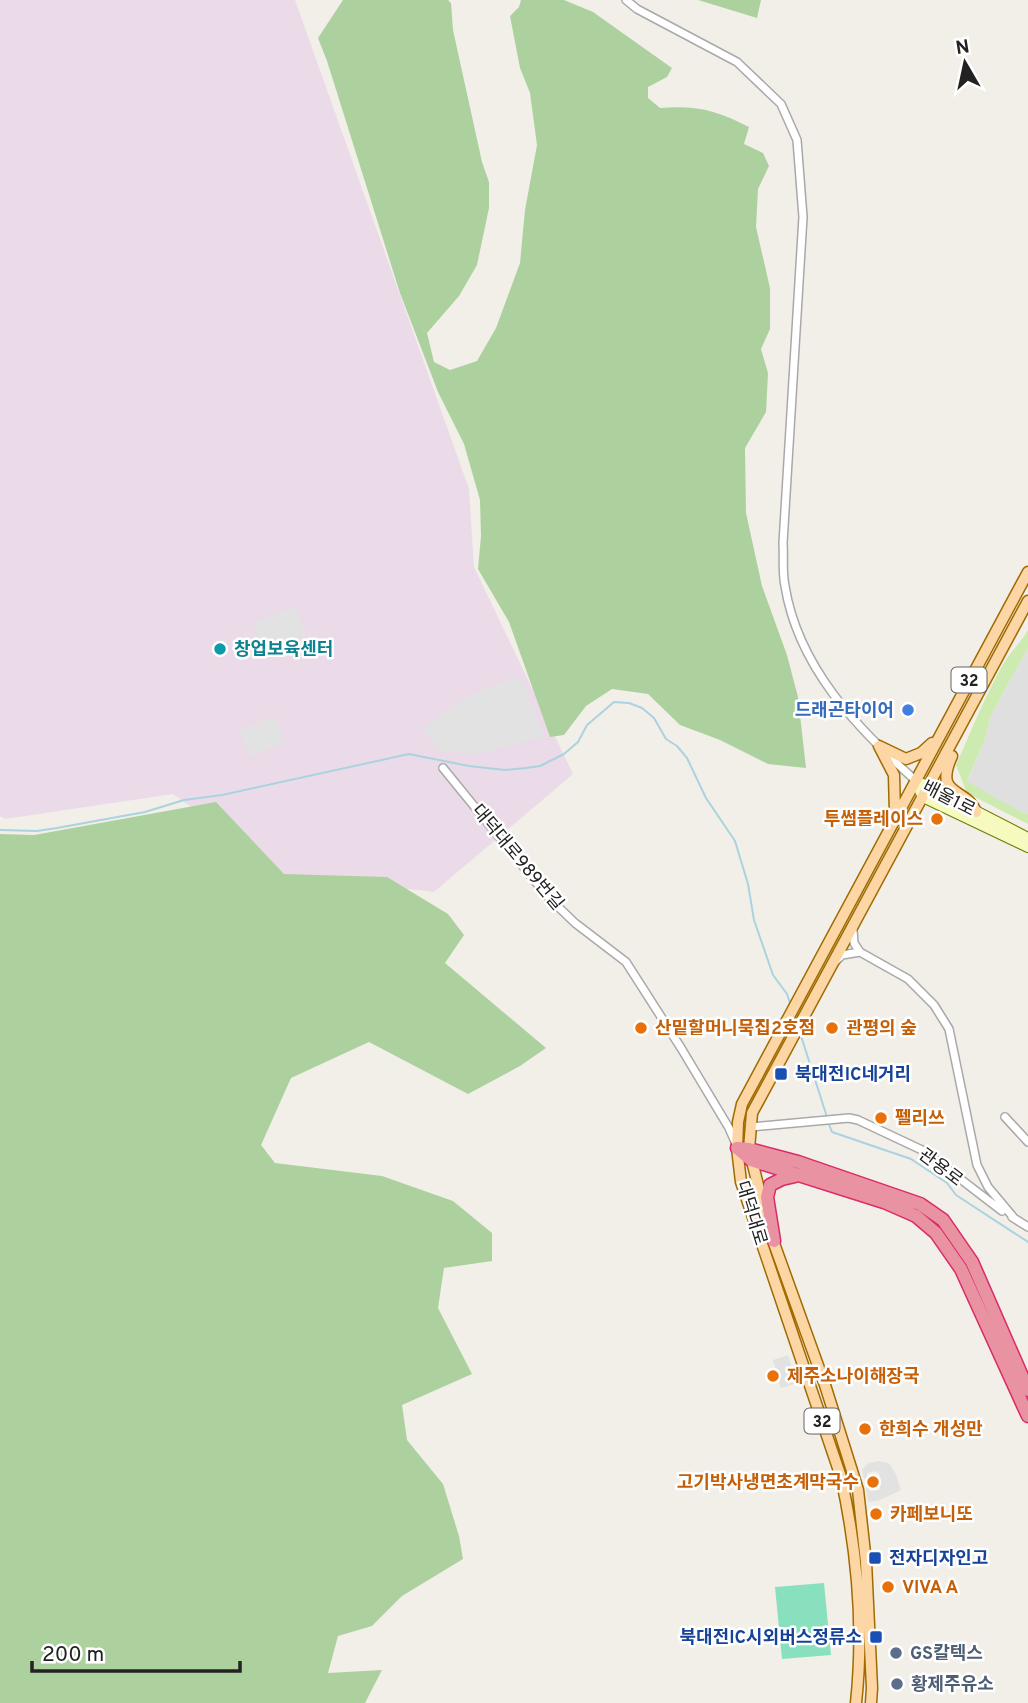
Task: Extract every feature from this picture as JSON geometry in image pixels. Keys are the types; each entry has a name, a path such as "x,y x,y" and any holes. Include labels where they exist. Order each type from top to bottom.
{"highway":[{"path":"746,1152 798,1175 916,1216 936,1233 961,1269 1028,1416"},
{"path":"746,1152 808,1166 920,1204 943,1220 971,1262 1028,1390"},
{"path":"774,1241 767,1197 771,1185 798,1175"}],"main road":[{"name":"대덕대로","path":"871,1703 867,1573 858,1490 774,1241 738,1122 742,1104 1028,572"},
{"name":"대덕대로","path":"856,1703 859,1670 857,1580 849,1510 841,1477 741,1182 752,1113 1028,601"},
{"path":"879,746 906,758 921,753 939,737"},
{"path":"952,743 953,755 947,767 946,780 955,793 974,805 976,812"},
{"path":"879,746 894,775 895,819"},
{"name":"배울1로","path":"915,780 1028,838"},
{"name":"배울1로","path":"915,780 922,797 1028,847"}],"street":[{"path":"626,0 637,9 737,62 780,104 797,140 803,217 783,543 785,586 802,640 830,691 879,746 915,780"},
{"name":"대덕대로989번길","path":"443,768 548,897 575,923 626,962 746,1152"},
{"path":"857,920 852,932 854,943 860,952 908,979 934,1005 949,1029 977,1165 988,1187 1014,1218"},
{"path":"833,964 842,955 860,952"},
{"path":"1005,1117 1028,1142"},
{"name":"관용로","path":"751,1127 849,1118 924,1151 979,1195 1028,1227"},
{"path":"979,1195 988,1187"}],"shaded area":[{"path":"0,0 295,0 469,489 474,567 573,774 434,892 284,874 173,794 5,819 0,816"},
{"path":"294,607 306,636 265,652 253,623"},
{"path":"1028,648 1028,814 1002,803 967,782 985,739 991,715"},
{"path":"519,676 545,736 477,754 438,751 423,728 467,696"},
{"path":"275,716 284,743 249,756 239,730"},
{"path":"788,1355 797,1383 781,1388 773,1360"},
{"path":"879,1461 890,1464 901,1490 880,1500 868,1502 866,1488 869,1487 870,1491 880,1490 880,1475 876,1471 867,1473 868,1478 864,1479 862,1469 869,1463"}],"green space":[{"path":"343,0 448,0 451,3 453,30 482,162 489,182 489,208 477,265 459,296 427,333 434,362 450,370 477,361 496,328 520,263 525,210 537,145 530,93 520,68 510,16 519,7 521,0 564,0 593,12 672,68 667,77 648,87 648,98 660,108 706,110 749,127 744,144 763,153 769,166 758,189 756,227 770,288 770,329 761,349 768,373 766,412 745,448 746,513 762,586 787,655 798,697 806,768 768,764 720,740 680,725 648,694 612,689 586,706 564,735 550,737 509,622 478,569 480,500 464,444 438,392 400,293 318,38"},
{"path":"698,0 761,0 757,18"},
{"path":"1028,630 1028,648 991,715 985,739 967,781 1028,814 1028,824 967,793 956,765 998,674"},
{"path":"216,802 284,874 387,877 448,914 464,935 445,963 546,1048 520,1066 468,1094 369,1042 291,1078 261,1145 275,1163 382,1176 453,1201 492,1233 492,1261 444,1268 438,1308 472,1374 402,1405 407,1440 443,1484 463,1559 402,1596 372,1626 338,1636 328,1673 382,1670 365,1703 0,1703 0,834 34,835"},
{"path":"824,1583 831,1655 782,1659 775,1587"}],"waterway":[{"path":"0,830 37,831 145,812 184,800 222,795 409,754 505,770 540,766 564,754 578,742 587,725 614,702 629,703 642,708 654,718 666,739 677,746 687,758 706,798 735,841 748,884 754,920 773,975 787,994 790,1003"},
{"path":"801,1036 827,1117"},
{"path":"828,1122 832,1132 911,1159 947,1183 956,1195 1028,1242"}],"place":[{"name":"창업보육센터","path":"220,649"},
{"name":"드래곤타이어","path":"908,710"},
{"name":"투썸플레이스","path":"937,819"},
{"name":"산밑할머니묵집2호점","path":"641,1028"},
{"name":"관평의 숲","path":"832,1028"},
{"name":"북대전IC네거리","path":"781,1074"},
{"name":"펠리쓰","path":"881,1118"},
{"name":"제주소나이해장국","path":"773,1376"},
{"name":"한희수 개성만","path":"865,1429"},
{"name":"고기박사냉면초계막국수","path":"873,1482"},
{"name":"카페보니또","path":"876,1514"},
{"name":"전자디자인고","path":"875,1558"},
{"name":"VIVA A","path":"888,1587"},
{"name":"북대전IC시외버스정류소","path":"876,1637"},
{"name":"GS칼텍스","path":"896,1653"},
{"name":"황제주유소","path":"897,1684"}]}
